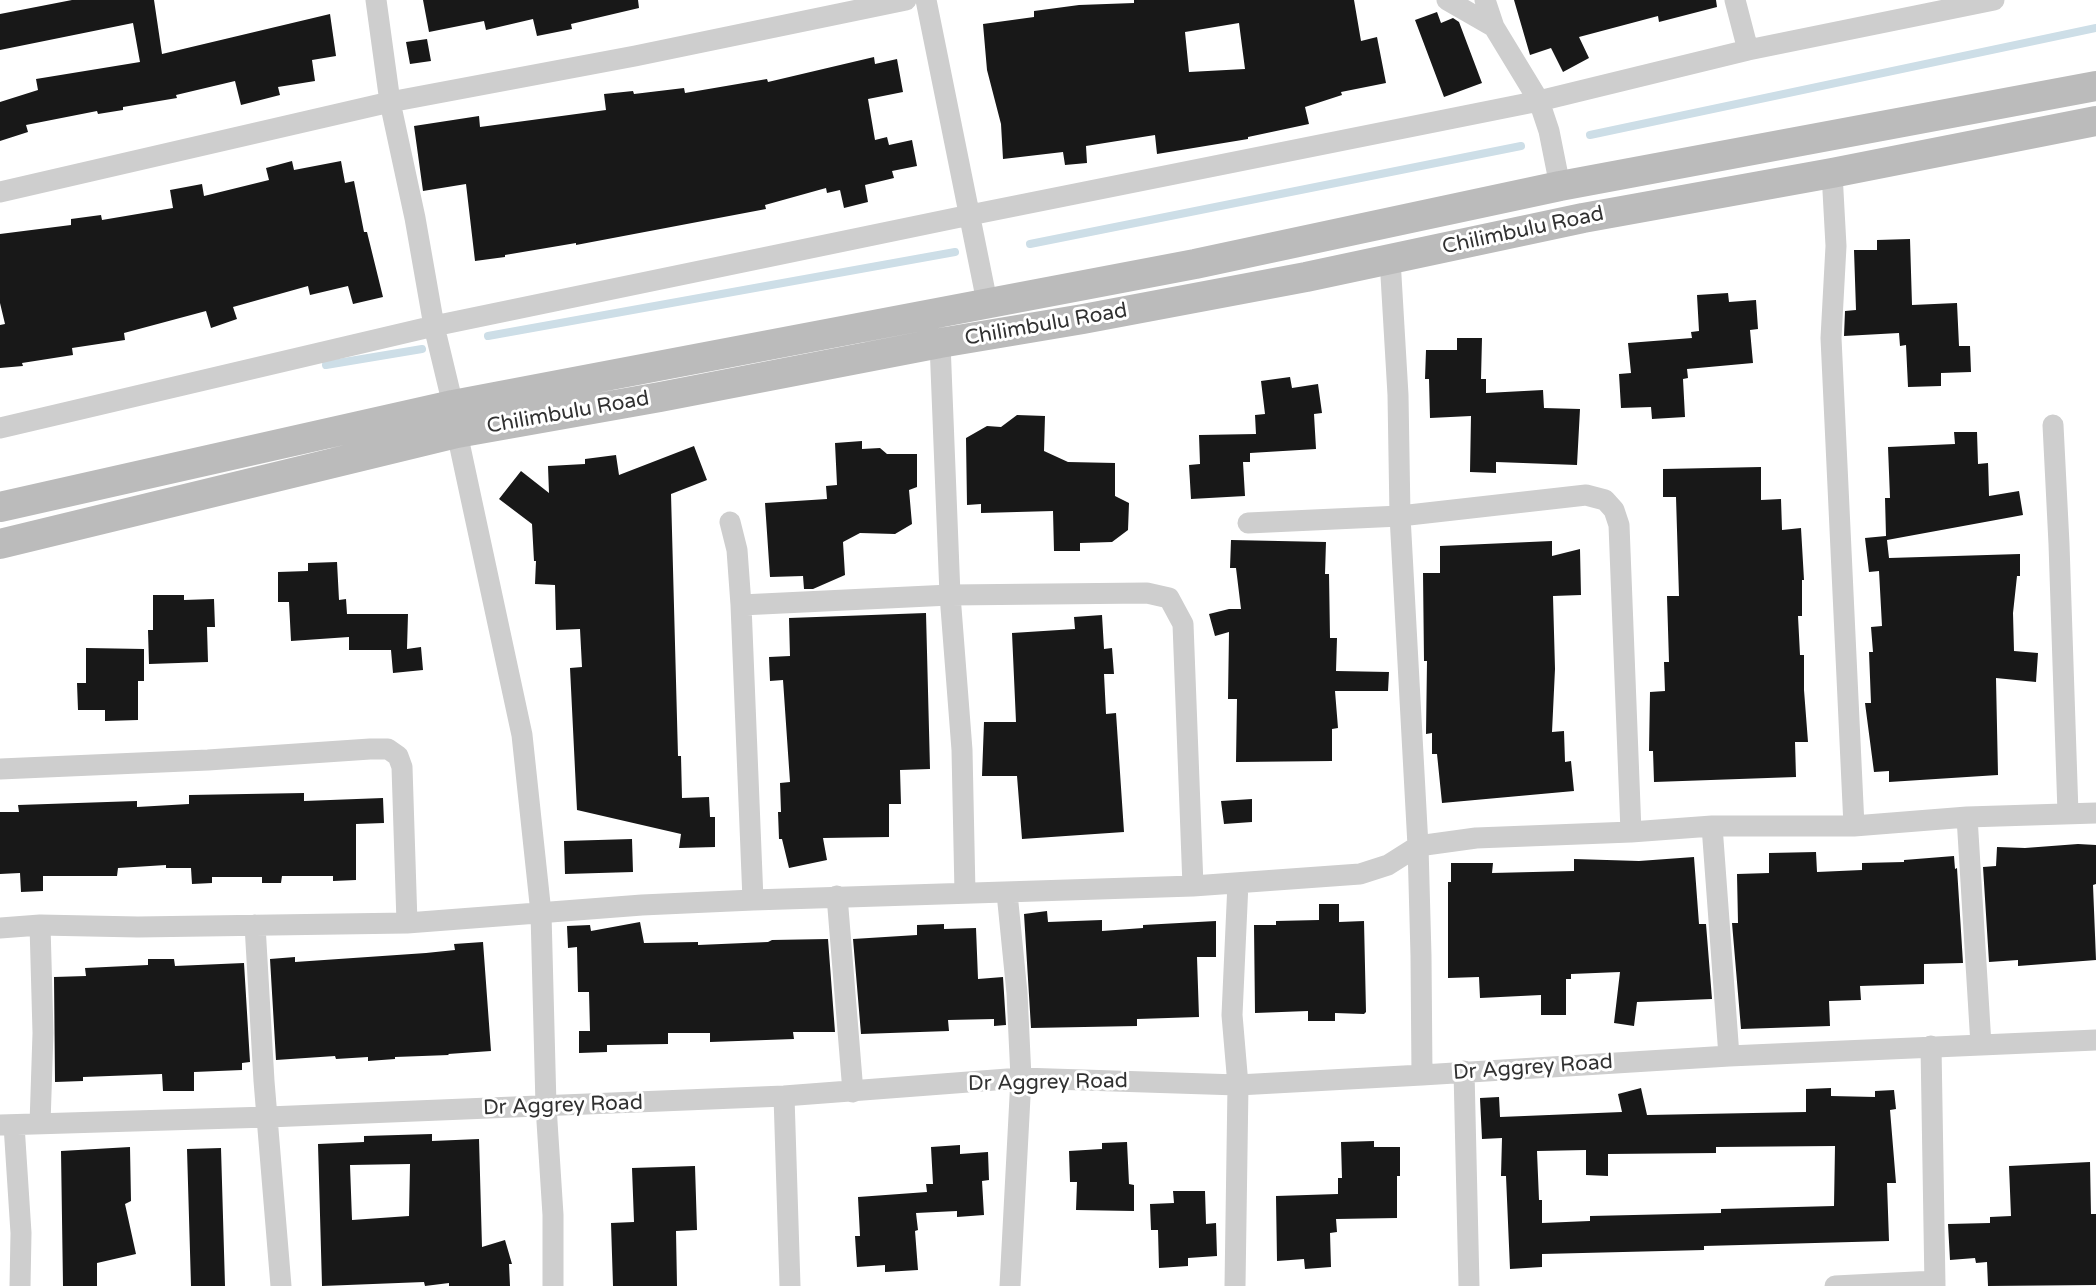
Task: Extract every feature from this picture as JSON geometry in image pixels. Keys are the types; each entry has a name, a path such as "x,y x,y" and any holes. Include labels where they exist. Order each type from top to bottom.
{"main road":[{"name":"Chilimbulu Road","path":"0,507 455,419 987,302 1195,264 1560,186 2096,86"},
{"name":"Chilimbulu Road","path":"0,544 455,419 1083,319 1583,219 2096,121"}],"street":[{"path":"376,0 390,102 415,218 434,326 522,735 541,913 554,1286"},
{"path":"0,192 390,102 635,56 906,0"},
{"path":"926,0 987,302"},
{"path":"1447,0 1494,27"},
{"path":"1485,0 1494,27 1539,101 1549,131 1560,186"},
{"path":"1735,0 1748,50"},
{"path":"0,428 434,326 970,215 1539,101 1748,50 1994,0"},
{"path":"1832,173 1836,246 1831,338 1854,826"},
{"path":"1390,259 1398,394 1400,516 1418,846 1422,1076"},
{"path":"940,343 950,595 962,750 965,893"},
{"path":"2053,425 2068,813"},
{"path":"1248,522 1400,516 1586,495 1605,500 1614,510 1619,525 1630,832"},
{"path":"730,522 737,550 741,605 753,900"},
{"path":"741,605 950,595 1147,593 1169,598 1183,624 1193,886"},
{"path":"0,769 196,761 388,749 398,756 402,767 407,923"},
{"path":"0,928 40,925 407,923 642,905 837,896 1193,886 1360,874 1388,865 1418,846 1476,838 1630,832 1712,826 1854,826 1967,817 2096,813"},
{"path":"1967,817 1981,1045"},
{"path":"1712,826 1729,1056"},
{"path":"1235,1286 1238,1084 1232,1015 1238,883"},
{"path":"1007,893 1017,993 1021,1078 1010,1286"},
{"path":"837,896 853,1092"},
{"path":"40,925 43,1033 40,1124"},
{"path":"255,925 267,1118 281,1286"},
{"name":"Dr Aggrey Road","path":"7,1125 267,1118 784,1096 1021,1078 1238,1084 1422,1076 1464,1071 1729,1056 2096,1040"},
{"path":"1835,1286 1935,1284 1931,1046"},
{"path":"1464,1071 1469,1286"},
{"path":"784,1096 790,1286"},
{"path":"7,1125 21,1233 21,1286"}],"building":[{"path":"72,0 154,0 162,54 330,14 336,56 312,60 315,81 278,87 280,95 241,105 235,81 176,95 177,98 123,107 123,110 98,114 97,111 26,125 28,132 0,141 0,102 38,90 36,79 140,62 133,23 0,50 0,14"},
{"path":"423,0 638,0 639,8 571,24 572,29 537,36 533,19 486,30 484,21 429,32"},
{"path":"1134,0 1354,0 1361,41 1377,37 1386,83 1341,92 1342,95 1305,107 1309,124 1248,137 1248,139 1157,154 1155,135 1086,146 1087,163 1065,165 1063,152 1003,159 1001,124 987,70 983,24 1034,17 1034,11 1079,5 1134,3","holes":["1239,23 1245,69 1189,72 1185,32"]},
{"path":"1514,0 1716,0 1717,7 1659,22 1658,16 1579,37 1589,58 1563,72 1551,48 1530,55"},
{"path":"1437,12 1441,23 1453,18 1459,22 1482,83 1444,97 1415,20"},
{"path":"427,39 431,61 410,64 406,42"},
{"path":"874,57 875,64 897,59 903,92 868,99 875,140 887,137 889,145 912,140 917,166 892,171 894,178 865,185 868,202 844,208 840,190 827,193 826,188 765,205 766,209 576,245 576,243 475,261 466,184 423,191 414,126 479,116 480,127 606,110 604,94 633,91 634,94 684,88 685,93 767,79 768,82"},
{"path":"292,161 294,170 341,161 345,183 354,181 364,232 367,232 383,297 353,304 348,286 310,295 308,286 233,307 237,319 211,328 206,311 124,333 125,340 72,348 73,355 22,363 23,366 0,368 0,325 5,324 0,303 0,234 71,225 71,219 101,215 102,220 173,208 170,190 202,184 204,196 269,180 266,168"},
{"path":"1910,239 1912,305 1957,303 1959,346 1970,346 1971,372 1941,373 1941,386 1908,387 1906,345 1900,346 1899,333 1844,336 1845,311 1856,310 1854,250 1877,250 1877,240"},
{"path":"1728,293 1729,302 1756,300 1758,329 1750,330 1753,363 1687,369 1688,378 1683,379 1685,417 1652,419 1651,407 1621,408 1619,374 1631,373 1628,343 1692,338 1691,332 1699,331 1697,295"},
{"path":"1457,338 1482,338 1481,379 1486,379 1486,393 1543,390 1544,408 1580,409 1577,465 1496,462 1496,473 1470,472 1471,416 1430,418 1429,379 1425,379 1426,350 1457,350"},
{"path":"1290,377 1292,388 1318,384 1322,413 1314,414 1316,449 1250,453 1250,462 1243,462 1245,496 1191,499 1189,465 1200,464 1199,435 1256,434 1255,415 1265,414 1261,381"},
{"path":"1017,415 1045,416 1044,451 1068,462 1115,463 1115,496 1129,503 1128,530 1112,542 1080,543 1080,551 1054,551 1053,511 981,513 981,504 967,505 966,438 987,426 1001,427"},
{"path":"1954,432 1977,432 1978,464 1988,463 1989,496 2019,491 2023,515 1887,540 1889,558 2020,554 2020,576 2017,576 2013,613 2014,651 2038,653 2036,682 1996,678 1998,775 1889,782 1889,771 1874,772 1865,703 1871,703 1869,652 1873,652 1871,627 1882,626 1879,571 1869,572 1865,538 1886,536 1885,498 1890,498 1888,447 1955,444"},
{"path":"862,441 862,449 880,448 887,454 917,454 917,487 909,490 912,524 895,534 860,533 843,542 845,575 813,589 804,589 803,576 770,577 765,503 827,499 826,486 837,485 835,443"},
{"path":"694,446 707,480 671,494 678,756 681,756 682,798 709,797 710,817 715,817 715,847 679,848 681,834 577,810 570,668 582,667 580,629 556,630 555,585 535,584 536,561 534,561 532,524 499,499 521,471 549,493 548,466 585,464 585,459 616,455 619,475"},
{"path":"1761,467 1761,500 1781,499 1782,530 1801,528 1804,580 1802,580 1802,616 1798,616 1800,655 1804,655 1808,742 1795,742 1796,777 1654,782 1653,751 1649,751 1650,692 1665,691 1664,662 1669,662 1667,596 1679,596 1676,497 1663,497 1663,469"},
{"path":"1231,540 1326,542 1325,574 1329,574 1330,638 1337,638 1336,671 1389,672 1388,691 1335,691 1338,728 1332,729 1332,761 1236,762 1237,699 1228,699 1229,632 1215,636 1209,614 1229,609 1241,609 1236,568 1230,568"},
{"path":"1552,541 1552,556 1580,549 1581,595 1553,596 1555,669 1552,732 1564,731 1565,762 1571,761 1574,791 1442,803 1437,754 1432,754 1432,733 1426,734 1427,661 1424,661 1423,573 1440,573 1440,546"},
{"path":"337,562 339,600 346,599 347,614 408,614 407,649 421,647 423,670 393,673 391,650 349,650 349,637 291,641 289,602 278,602 278,572 308,571 308,563"},
{"path":"153,595 184,595 184,600 214,599 215,627 207,627 208,662 149,664 148,630 153,630"},
{"path":"926,613 930,769 900,770 901,804 889,804 889,837 823,838 827,860 789,868 782,839 779,839 778,812 781,812 780,783 790,782 783,680 770,681 769,657 790,656 789,618"},
{"path":"1102,615 1104,649 1112,648 1114,674 1104,674 1106,714 1116,713 1124,832 1022,839 1017,776 982,776 984,722 1016,722 1012,633 1075,629 1074,617"},
{"path":"86,648 144,649 144,681 138,681 138,720 105,721 105,710 78,710 77,683 86,683"},
{"path":"304,793 304,801 383,798 384,823 356,824 356,880 333,881 333,876 282,876 281,883 262,883 262,877 212,877 212,883 192,884 191,868 166,868 166,865 118,868 117,876 43,876 43,891 21,892 20,873 0,874 0,812 19,812 18,805 137,801 137,807 189,804 189,795"},
{"path":"1252,799 1252,822 1224,824 1221,801"},
{"path":"632,839 633,872 565,874 564,841"},
{"path":"2096,845 2096,884 2093,885 2096,960 2018,966 2018,960 1989,962 1983,867 1996,866 1997,847 2025,848"},
{"path":"1816,852 1817,872 1862,870 1862,863 1904,862 1904,860 1954,856 1955,869 1957,868 1963,963 1924,964 1924,984 1860,986 1861,1000 1829,1001 1830,1026 1741,1029 1732,923 1738,923 1737,874 1769,873 1769,853"},
{"path":"1694,857 1699,924 1706,924 1712,999 1637,1002 1634,1026 1614,1023 1620,972 1571,974 1571,979 1566,979 1566,1015 1541,1015 1541,995 1480,998 1479,977 1448,978 1448,882 1451,882 1451,863 1493,863 1492,873 1574,871 1574,859 1639,861"},
{"path":"1319,904 1339,904 1339,922 1364,921 1366,1012 1364,1014 1335,1013 1335,1021 1308,1021 1308,1011 1255,1013 1254,925 1276,925 1276,921 1319,920"},
{"path":"1047,911 1048,922 1102,920 1102,931 1143,928 1143,925 1216,921 1216,957 1197,957 1199,1017 1137,1019 1137,1026 1031,1028 1024,914"},
{"path":"640,922 644,943 698,942 698,945 828,939 835,1032 793,1032 794,1039 710,1042 710,1033 668,1033 668,1044 607,1045 607,1052 579,1053 579,1031 590,1031 589,992 578,992 577,947 568,948 567,926 590,925 591,931"},
{"path":"944,924 944,929 976,928 978,979 1003,977 1006,1025 994,1026 994,1019 948,1020 949,1031 861,1034 853,939 917,935 917,925"},
{"path":"483,942 491,1051 368,1061 368,1057 336,1059 335,1056 276,1060 270,959 295,957 295,962 426,953 455,950 454,944"},
{"path":"148,959 174,959 175,966 244,963 250,1062 242,1063 242,1070 194,1072 194,1091 163,1091 162,1074 83,1077 83,1081 55,1082 54,977 86,976 85,968 148,965"},
{"path":"1641,1088 1647,1115 1806,1112 1806,1089 1831,1088 1831,1096 1875,1097 1875,1091 1894,1090 1896,1109 1890,1110 1896,1183 1887,1183 1889,1241 1704,1246 1704,1250 1542,1254 1542,1267 1510,1269 1506,1176 1501,1176 1502,1138 1482,1139 1480,1098 1499,1097 1500,1117 1622,1112 1618,1094","holes":["1835,1146 1834,1206 1721,1209 1721,1213 1590,1216 1590,1221 1542,1223 1537,1151 1586,1150 1586,1175 1608,1176 1608,1154 1716,1153 1716,1147"]},
{"path":"432,1134 432,1141 479,1139 482,1247 505,1240 512,1264 509,1264 510,1286 449,1286 449,1283 425,1286 424,1282 322,1286 318,1144 364,1142 364,1136","holes":["410,1164 409,1216 352,1220 350,1165"]},
{"path":"1374,1141 1374,1147 1400,1147 1397,1218 1336,1219 1337,1232 1330,1233 1331,1267 1305,1269 1304,1259 1277,1261 1276,1196 1338,1194 1338,1178 1342,1178 1341,1142"},
{"path":"1127,1142 1129,1184 1134,1185 1134,1211 1076,1210 1077,1182 1070,1182 1069,1151 1102,1149 1102,1143"},
{"path":"960,1145 960,1154 988,1152 989,1180 982,1181 984,1215 957,1217 957,1211 916,1213 918,1270 885,1272 885,1265 857,1267 855,1236 860,1236 858,1197 927,1192 926,1184 933,1184 931,1147"},
{"path":"130,1147 131,1201 125,1204 136,1254 97,1263 97,1286 63,1286 61,1151"},
{"path":"221,1148 225,1286 191,1286 187,1149"},
{"path":"2090,1162 2091,1214 2096,1214 2096,1285 1988,1286 1987,1262 1976,1263 1975,1258 1950,1260 1948,1224 1990,1223 1990,1217 2011,1216 2009,1166"},
{"path":"695,1166 697,1230 676,1231 677,1286 613,1286 611,1223 634,1222 632,1168"},
{"path":"1173,1191 1205,1191 1206,1224 1216,1223 1217,1256 1188,1258 1188,1266 1159,1268 1158,1230 1151,1230 1150,1204 1174,1203"}],"waterway":[{"path":"1590,135 2096,28"},
{"path":"1030,244 1521,146"},
{"path":"488,336 955,252"},
{"path":"326,365 422,349"}]}
